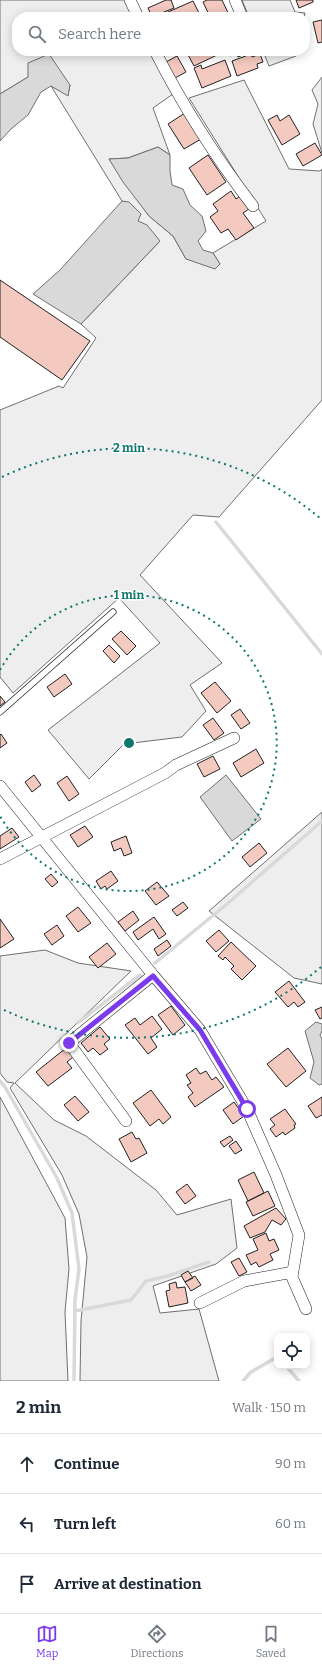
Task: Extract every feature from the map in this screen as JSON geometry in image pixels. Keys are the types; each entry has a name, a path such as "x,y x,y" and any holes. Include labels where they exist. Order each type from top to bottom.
{"street":[{"path":"130,0 136,12"},
{"path":"235,0 240,12"},
{"path":"159,56 198,126 225,170 253,206"},
{"path":"0,859 165,773 176,765 234,738"},
{"path":"0,786 153,976 200,1030 247,1109 276,1175 299,1235 292,1277 306,1309"},
{"path":"126,1121 69,1043 153,976"},
{"path":"200,1303 244,1281 293,1272"}],"lane":[{"path":"0,712 113,612"}],"shaded area":[{"path":"0,0 125,0 131,12 12,12 12,56 154,56 173,94 153,108 170,155 158,147 128,158 109,159 149,216 173,236 186,259 220,264 213,253 266,221 189,98 244,80 289,169 320,171 322,169 322,400 219,517 193,515 140,575 222,663 190,685 206,711 182,737 124,744 89,779 48,730 160,643 119,598 13,693 0,677 0,410 59,386 63,388 96,338 81,324 160,241 138,221 132,205 122,201 51,86 68,95 70,85 28,77 0,94"},
{"path":"242,0 290,0 295,12 247,12"},
{"path":"44,56 50,56 70,85 68,96 51,86 41,92 28,115 11,129 0,141 0,94 28,77 28,63"},
{"path":"265,56 296,56 269,66"},
{"path":"322,77 322,153 313,124 318,104 312,90"},
{"path":"158,147 170,155 172,185 183,189 190,205 202,216 206,231 198,241 203,250 213,253 220,264 215,269 186,259 173,236 149,216 123,182 109,159 128,158"},
{"path":"122,201 129,202 141,214 138,221 147,225 160,241 81,324 33,294 60,270"},
{"path":"226,775 261,819 232,841 200,797"},
{"path":"322,812 322,984 294,978 209,911"},
{"path":"45,950 78,963 131,971 15,1083 54,1120 86,1136 156,1190 177,1215 231,1199 237,1248 216,1264 153,1286 160,1313 199,1309 219,1381 80,1381 81,1321 87,1257 79,1214 62,1175 10,1088 14,1083 7,1082 0,1073 0,956"},
{"path":"316,1022 322,1024 322,1031 320,1035 322,1039 322,1084 319,1085 310,1078 314,1062 305,1031"},
{"path":"0,1097 65,1218 69,1269 65,1312 68,1381 0,1381"}],"building":[{"path":"166,0 171,0 174,8 164,12 150,12 148,8"},
{"path":"207,0 222,0 228,12 208,12 203,2"},
{"path":"296,0 313,0 313,2 299,8"},
{"path":"193,1 198,12 168,12"},
{"path":"322,20 322,42 318,43 313,22"},
{"path":"177,56 186,72 175,78 166,62"},
{"path":"189,56 215,56 194,66"},
{"path":"246,56 261,56 263,62 257,64 258,68 237,76 232,61"},
{"path":"225,60 231,76 202,88 194,68 201,65 202,69"},
{"path":"185,113 201,139 184,149 168,124"},
{"path":"277,115 280,121 289,115 300,134 282,145 268,120"},
{"path":"315,143 322,155 303,166 296,154"},
{"path":"208,155 226,182 207,195 189,168"},
{"path":"231,191 236,199 240,196 249,209 243,213 254,228 236,240 228,229 221,233 210,217 218,211 213,204"},
{"path":"0,280 90,341 62,380 0,337"},
{"path":"121,631 136,646 127,655 112,639"},
{"path":"109,645 120,656 114,663 103,651"},
{"path":"65,674 72,684 54,697 47,687"},
{"path":"215,682 231,701 217,713 201,693"},
{"path":"0,696 5,702 0,706"},
{"path":"240,709 250,723 241,729 231,715"},
{"path":"213,718 224,733 214,740 203,725"},
{"path":"1,734 7,743 0,748 0,735"},
{"path":"256,749 264,763 241,777 233,763"},
{"path":"213,756 220,769 204,777 197,764"},
{"path":"34,775 41,785 32,792 25,782"},
{"path":"67,776 79,794 69,801 57,783"},
{"path":"85,826 93,837 78,847 70,835"},
{"path":"12,828 19,837 0,849 0,836"},
{"path":"126,836 132,853 124,856 121,848 114,851 111,842"},
{"path":"259,843 267,853 250,867 242,857"},
{"path":"111,871 118,881 107,889 105,886 101,889 96,881"},
{"path":"51,874 58,882 52,887 45,879"},
{"path":"157,882 169,896 156,905 145,891"},
{"path":"183,902 188,908 177,916 172,910"},
{"path":"78,907 91,923 78,932 66,916"},
{"path":"133,911 139,920 125,931 118,922"},
{"path":"154,917 166,934 159,939 153,929 138,940 133,932"},
{"path":"0,919 14,939 0,948"},
{"path":"57,925 64,936 52,945 44,934"},
{"path":"219,930 229,941 216,952 206,941"},
{"path":"167,940 171,946 158,956 154,949"},
{"path":"231,942 256,966 242,980 231,969 234,966 225,957 223,960 218,956"},
{"path":"107,943 116,954 98,968 89,957"},
{"path":"289,981 305,1002 298,1007 294,1002 288,1007 275,992"},
{"path":"171,1006 185,1025 173,1035 158,1015"},
{"path":"322,1007 322,1018 320,1019 315,1010"},
{"path":"152,1016 162,1029 151,1038 157,1047 148,1054 125,1025 135,1018 140,1025"},
{"path":"100,1027 110,1039 104,1044 108,1049 100,1055 93,1048 88,1052 81,1043"},
{"path":"66,1048 73,1057 67,1062 72,1068 48,1086 36,1072"},
{"path":"288,1048 306,1071 286,1087 267,1064"},
{"path":"196,1068 200,1074 206,1071 212,1080 216,1077 224,1087 195,1107 188,1097 193,1093 187,1085 191,1083 186,1075"},
{"path":"151,1090 171,1117 163,1124 159,1119 150,1126 133,1103"},
{"path":"75,1096 89,1112 78,1121 64,1105"},
{"path":"322,1097 322,1115 316,1118 308,1106"},
{"path":"234,1102 244,1116 233,1124 223,1110"},
{"path":"285,1109 296,1124 294,1125 295,1128 285,1135 283,1132 276,1137 270,1129 275,1125 270,1119"},
{"path":"132,1132 136,1139 139,1138 147,1153 131,1162 119,1139"},
{"path":"230,1136 233,1140 224,1147 220,1142"},
{"path":"236,1141 242,1150 235,1154 229,1146"},
{"path":"254,1172 264,1193 248,1201 238,1180"},
{"path":"187,1184 196,1196 185,1204 176,1192"},
{"path":"268,1191 275,1206 253,1216 246,1202"},
{"path":"276,1208 286,1219 281,1225 272,1220 265,1232 250,1238 244,1226"},
{"path":"266,1233 269,1241 274,1239 279,1250 270,1254 273,1260 259,1267 256,1262 251,1265 246,1255 258,1250 253,1239"},
{"path":"239,1258 247,1272 239,1276 231,1262"},
{"path":"188,1271 193,1278 185,1282 181,1275"},
{"path":"195,1276 201,1285 191,1291 185,1282"},
{"path":"176,1282 177,1288 185,1287 188,1303 169,1307 166,1291 170,1290 169,1284"}],"waterway":[{"path":"216,522 322,654"},
{"path":"155,963 227,904 322,821"},
{"path":"79,1022 140,975"},
{"path":"0,1081 5,1087 57,1178 72,1213 79,1269 75,1300 74,1381"},
{"path":"75,1311 131,1300 146,1281 168,1276 209,1262"},
{"path":"243,1381 251,1372 274,1359"},
{"path":"289,1369 299,1381"}],"route":[{"path":"69,1043 153,976 200,1030 247,1109"}]}
